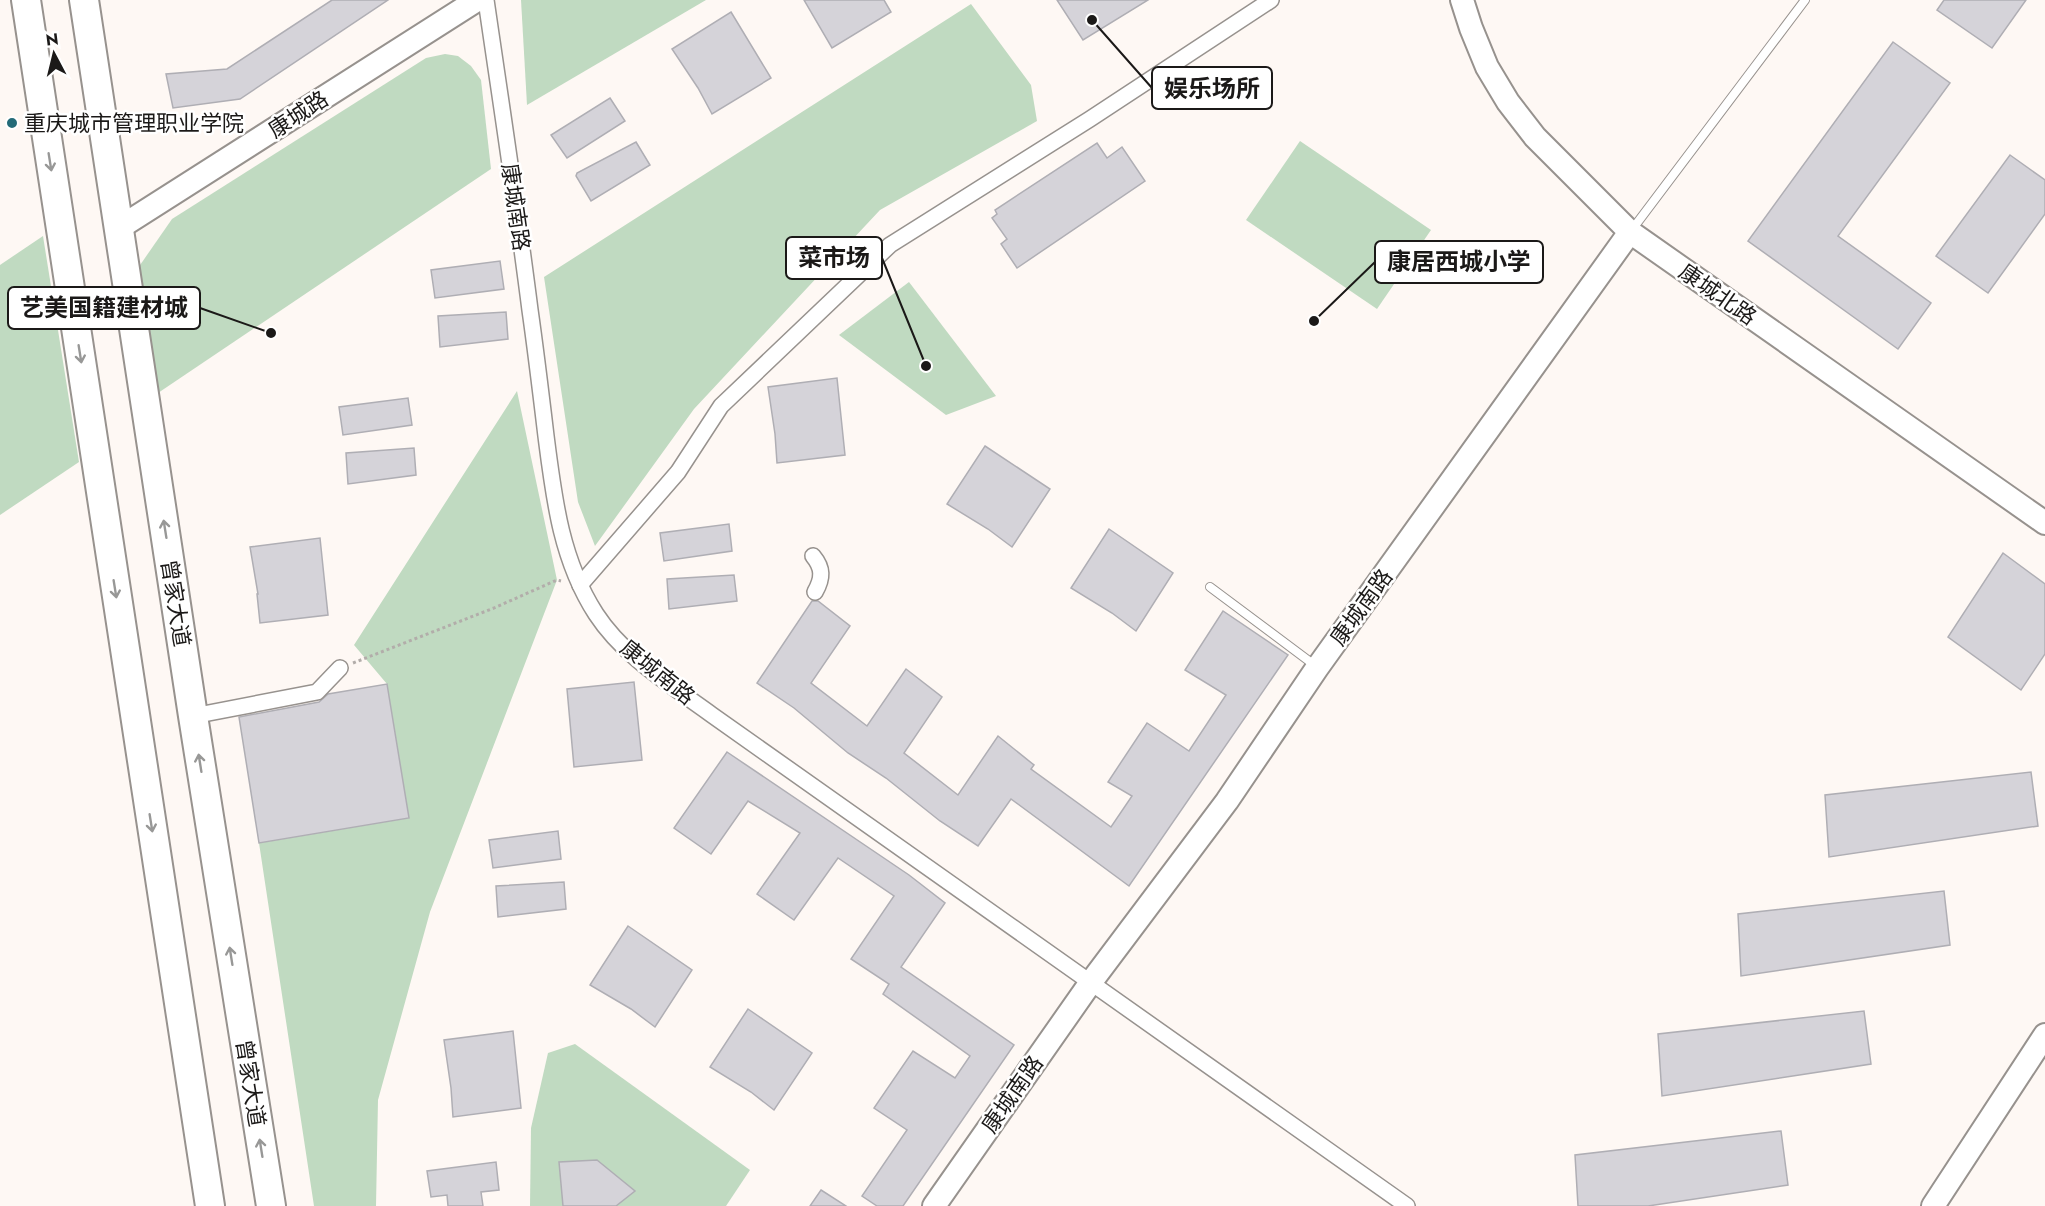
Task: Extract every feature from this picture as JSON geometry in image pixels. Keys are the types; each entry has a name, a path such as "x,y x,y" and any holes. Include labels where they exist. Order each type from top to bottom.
{"highway":[{"path":"26,0 210,1206"},
{"name":"曾家大道","path":"84,0 270,1206"}],"street":[{"name":"康城路","path":"119,228 477,0"},
{"name":"康城南路","path":"486,0 525,273 555,507 565,550 596,615 636,659 1091,982"},
{"path":"580,585 678,472 721,406 891,245 1090,119 1271,0"},
{"name":"康城北路","path":"1462,0 1487,67 1508,102 1535,137 1630,232 2045,523"},
{"name":"康城南路","path":"934,1206 1091,982 1227,801 1317,668 1630,232"},
{"path":"813,556 819,563 822,574 815,592"},
{"path":"193,716 317,692 340,668"},
{"path":"1091,982 1407,1206"},
{"path":"1933,1206 2045,1035"}],"lane":[{"path":"1630,232 1805,0"},
{"path":"1210,587 1317,668"}],"path":[{"path":"340,668 494,608 557,580 580,585"}],"green space":[{"path":"521,0 706,0 527,105"},
{"path":"971,4 1031,85 1037,121 880,210 694,409 595,546 578,502 544,277"},
{"path":"445,54 458,56 471,66 481,80 491,169 158,393 138,268 172,219 426,58"},
{"path":"1300,141 1431,230 1377,309 1246,220"},
{"path":"43,236 79,462 0,515 0,265"},
{"path":"909,282 996,396 946,415 839,335"},
{"path":"517,391 557,580 430,912 378,1100 376,1206 314,1206 259,843 409,818 387,684 354,645"},
{"path":"575,1044 750,1170 726,1206 530,1206 531,1128 548,1053"}],"building":[{"path":"332,0 388,0 240,99 173,108 166,74 227,69"},
{"path":"804,0 884,0 891,12 832,48"},
{"path":"1057,0 1148,0 1083,40"},
{"path":"1944,0 2026,0 1992,48 1937,10"},
{"path":"731,12 771,78 712,114 672,49"},
{"path":"1893,42 1950,83 1838,236 1931,303 1898,349 1748,241"},
{"path":"610,98 625,121 567,158 551,135"},
{"path":"636,142 650,165 591,201 576,176 577,173"},
{"path":"1097,143 1107,158 1122,147 1145,181 1017,268 1001,244 1007,239 992,218 997,214 995,210"},
{"path":"2010,155 2045,180 2045,214 1988,293 1936,256"},
{"path":"500,261 504,289 435,298 431,270"},
{"path":"506,312 508,339 440,347 438,316"},
{"path":"837,378 845,455 777,463 768,387"},
{"path":"408,398 412,425 343,435 339,407"},
{"path":"985,446 1050,489 1012,547 947,504"},
{"path":"414,448 416,475 348,484 346,453"},
{"path":"729,524 732,551 664,561 660,533"},
{"path":"1109,529 1173,573 1136,631 1071,588"},
{"path":"320,538 328,615 260,623 258,594 250,547"},
{"path":"2003,553 2045,584 2045,654 2021,690 1948,637"},
{"path":"734,575 737,601 669,609 667,579"},
{"path":"812,601 818,601 850,626 811,683 867,726 906,669 942,697 904,753 958,795 998,736 1034,765 1031,769 1111,827 1132,796 1108,782 1147,723 1189,751 1226,695 1185,670 1223,611 1288,655 1129,886 1011,799 978,846 940,821 886,778 848,753 794,708 757,683"},
{"path":"634,682 642,760 574,767 567,689"},
{"path":"387,684 409,818 259,843 239,717 319,702 328,694"},
{"path":"727,752 909,875 945,903 901,967 1014,1045 903,1206 877,1206 862,1196 907,1130 874,1108 913,1051 955,1078 970,1056 883,994 889,984 851,959 894,896 838,858 794,920 757,894 800,833 748,801 711,854 674,828"},
{"path":"2031,772 2038,826 1829,857 1825,795"},
{"path":"558,831 561,859 493,868 489,840"},
{"path":"564,882 566,909 498,917 496,886"},
{"path":"1944,891 1950,945 1741,976 1738,914"},
{"path":"628,926 692,970 655,1027 631,1009 590,985"},
{"path":"748,1009 812,1053 774,1110 751,1092 710,1067"},
{"path":"1864,1011 1871,1064 1662,1096 1658,1034"},
{"path":"513,1031 521,1108 453,1117 444,1040"},
{"path":"1781,1131 1788,1185 1648,1206 1578,1206 1575,1155"},
{"path":"597,1160 635,1191 616,1206 563,1206 559,1162"},
{"path":"496,1162 499,1190 481,1192 483,1206 448,1206 447,1195 431,1197 427,1171"},
{"path":"821,1190 846,1206 810,1206"}],"place":[{"name":"娱乐场所","path":"1092,20"},
{"name":"重庆城市管理职业学院","path":"12,123"},
{"name":"康居西城小学","path":"1314,321"},
{"name":"艺美国籍建材城","path":"271,333"},
{"name":"菜市场","path":"926,366"}]}
